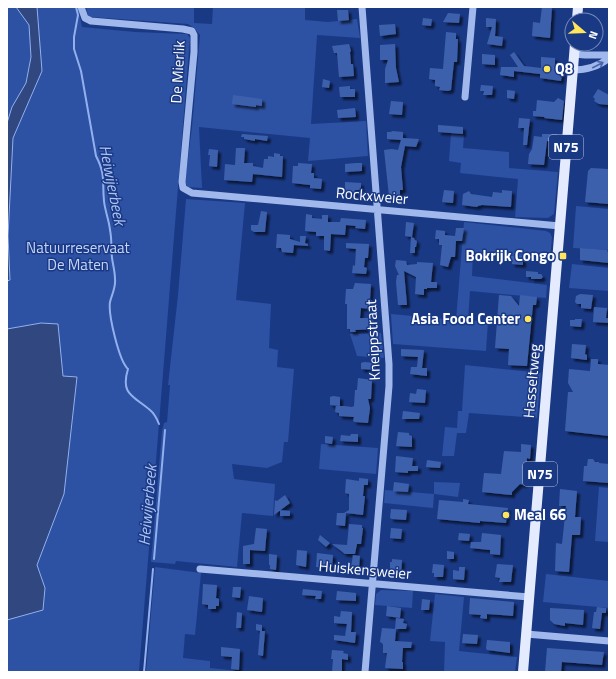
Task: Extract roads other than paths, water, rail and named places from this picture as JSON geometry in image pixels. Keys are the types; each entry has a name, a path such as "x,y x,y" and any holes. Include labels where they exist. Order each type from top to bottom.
{"main road":[{"name":"Hasseltweg","path":"523,672 575,52"}],"street":[{"name":"De Mierlik","path":"81,7 85,18 91,21 192,31 194,35 194,52 182,182 183,188"},
{"name":"Kneippstraat","path":"362,7 389,364 389,386 365,672"},
{"path":"465,98 473,7"},
{"path":"580,52 586,55 609,56"},
{"path":"573,70 591,68 602,64 609,56"},
{"name":"Rockxweier","path":"183,188 192,193 560,226"},
{"name":"Huiskensweier","path":"200,569 529,596"},
{"path":"526,634 609,641"}],"waterway":[{"name":"Heiwijerbeek","path":"76,7 78,15 74,37 74,49 81,71 96,156 101,168 103,178 103,194 111,233 112,258 115,274 114,288 110,302 112,326 121,357 128,369 126,378 127,390 134,398 152,412 159,424"},
{"name":"Heiwijerbeek","path":"154,559 165,430"},
{"name":"Heiwijerbeek","path":"144,672 153,569"}],"place":[{"name":"Q8","path":"547,69"},
{"name":"Bokrijk Congo","path":"563,256"},
{"name":"Asia Food Center","path":"528,319"},
{"name":"Meal 66","path":"506,515"}],"park label":[{"name":"Natuurreservaat De Maten","path":"78,256"}]}
